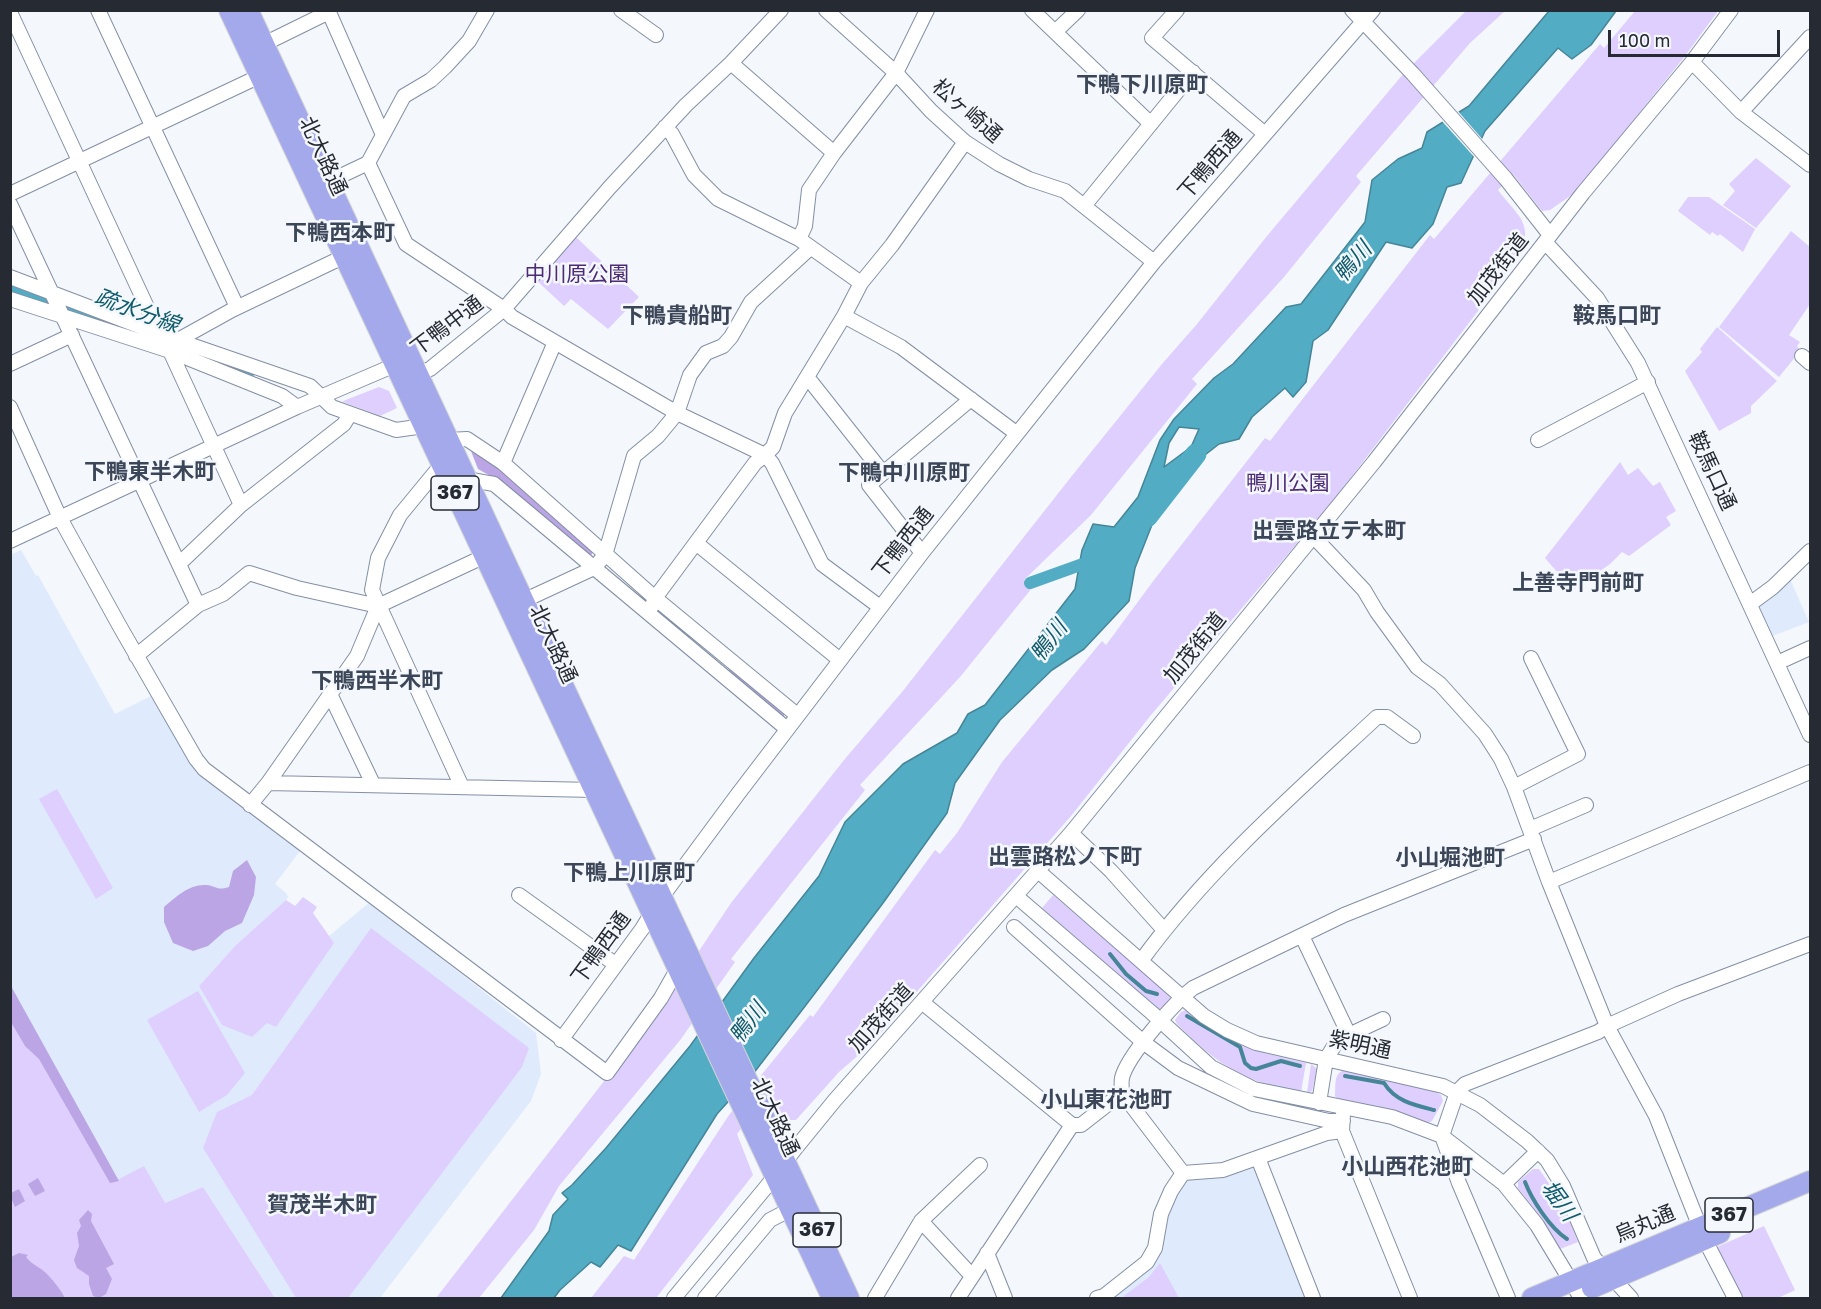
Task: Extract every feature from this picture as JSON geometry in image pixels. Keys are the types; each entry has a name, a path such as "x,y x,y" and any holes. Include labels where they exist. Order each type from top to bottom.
{"highway":[{"name":"北大路通","path":"229,10 594,790 656,905"},
{"name":"北大路通","path":"248,10 523,601 683,968 780,1168 849,1299"},
{"name":"北大路通","path":"780,1168 791,1209 832,1299"},
{"name":"烏丸通","path":"1532,1299 1574,1293 1608,1273 1703,1233 1810,1181"},
{"name":"烏丸通","path":"1703,1233 1810,1195"}],"street":[{"path":"98,10 237,308"},
{"path":"328,182 368,163 404,96 431,80 445,67 469,41 487,10"},
{"path":"621,10 656,35"},
{"name":"下鴨中通","path":"10,541 297,407 395,365 417,374 429,369 504,309 665,127 731,63 781,10"},
{"name":"松ヶ崎通","path":"826,10 896,73 931,111 965,142 999,164 1029,179 1065,191 1154,262"},
{"path":"523,601 594,568 605,555 634,456 658,436 677,413 690,375 706,353 723,346 731,337 751,302 805,243 809,190 834,153 896,73 927,10"},
{"path":"1032,10 1151,124"},
{"path":"1055,32 1078,10"},
{"path":"1177,10 1152,38 1265,134"},
{"path":"1352,10 1363,22"},
{"name":"下鴨西通","path":"561,1040 642,929 656,905 797,715 1016,433 1154,262 1373,10"},
{"name":"加茂街道","path":"674,1299 835,1100 923,1003 1071,832 1314,537 1731,10"},
{"path":"264,44 329,11 383,135"},
{"path":"10,12 169,340 241,505"},
{"name":"鞍馬口通","path":"1363,22 1413,74 1506,179 1548,239 1598,298 1629,346 1648,382 1810,735"},
{"path":"1741,112 1809,42"},
{"path":"1692,62 1741,112 1810,165"},
{"path":"731,63 834,153"},
{"path":"1084,206 1193,72"},
{"path":"10,194 260,76"},
{"path":"665,127 672,134 694,175 718,199 805,243 861,283"},
{"path":"650,614 655,598 755,463 772,447 785,413 844,316 861,283 892,245 965,142"},
{"path":"368,163 406,244 504,309 512,317 677,413 765,455 772,463 822,564 880,607"},
{"path":"10,204 198,605"},
{"path":"169,340 344,257"},
{"path":"10,277 169,340 282,396 297,407"},
{"path":"10,299 63,316 169,340 310,386 332,407 396,430 424,426"},
{"path":"844,316 901,347 1016,433"},
{"path":"10,364 72,335"},
{"path":"503,463 555,342"},
{"path":"807,378 884,473"},
{"path":"1538,440 1648,382"},
{"path":"922,553 869,485 971,399"},
{"path":"10,407 60,518 136,656 204,769 607,1074 683,968"},
{"path":"179,564 241,505 344,424 350,414"},
{"path":"448,440 467,439 503,463 655,598 797,715"},
{"path":"442,464 400,515 378,558 372,590 462,787"},
{"path":"466,479 494,484 787,729"},
{"path":"1314,537 1364,590 1417,667 1440,684 1485,734 1501,759 1607,1026 1656,1116 1703,1233 1735,1299"},
{"path":"696,543 840,660"},
{"path":"1750,604 1773,587 1810,550"},
{"path":"136,656 198,605 223,594 249,573 297,588 378,606 485,556"},
{"path":"250,805 357,656 378,606"},
{"path":"1777,663 1810,648"},
{"path":"1514,787 1578,754 1531,658"},
{"path":"330,694 373,784"},
{"path":"1141,961 1210,876 1257,828 1377,717 1387,717 1413,736"},
{"path":"1549,882 1810,772"},
{"path":"268,783 594,790"},
{"path":"1184,1173 1122,1093 1122,1077 1143,1042 1192,988 1344,915 1532,834 1586,806"},
{"path":"1071,832 1112,871 1164,930"},
{"name":"紫明通","path":"1037,870 1182,998 1204,1016 1227,1030 1256,1043 1443,1086 1457,1092 1508,1126 1546,1160 1563,1186 1594,1258 1631,1299"},
{"path":"519,895 615,964"},
{"path":"1016,896 1211,1067 1254,1089 1319,1103 1343,1120 1410,1299"},
{"path":"1014,927 1143,1042 1178,1068 1253,1104 1320,1119 1392,1117 1442,1136 1504,1184 1537,1225 1574,1293"},
{"path":"1302,936 1349,1035"},
{"path":"1508,1299 1459,1183 1442,1136 1457,1092 1465,1084 1598,1032 1678,994 1810,944"},
{"path":"923,1003 1072,1125 1081,1125 1122,1093"},
{"path":"1319,1103 1326,1059 1338,1040 1383,1019"},
{"path":"1097,1299 1147,1262 1155,1248 1161,1214 1171,1191 1184,1173 1223,1170 1327,1133 1343,1120"},
{"path":"958,1299 1072,1125"},
{"path":"1504,1184 1538,1151"},
{"path":"1258,1158 1313,1299"},
{"path":"875,1299 921,1221 980,1166"},
{"path":"705,1299 770,1220 791,1209"},
{"path":"921,1221 972,1276"},
{"path":"987,1253 1005,1299"}],"shaded area":[{"path":"471,451 506,473 593,552 590,557 501,482 478,469"},
{"path":"21,550 36,576 38,575 115,714 151,696 196,772 300,851 275,884 286,893 288,897 286,900 235,946 199,986 334,944 329,936 370,902 536,1033 541,1074 531,1101 380,1298 275,1298 203,1187 165,1203 117,1180 11,988 10,555"},
{"path":"1790,579 1809,622 1770,637 1758,610 1759,604"},
{"path":"732,668 785,713 783,718 729,674 728,671"},
{"path":"247,860 256,877 254,895 242,923 225,931 208,946 193,951 173,943 164,922 164,907 183,892 200,885 229,887 233,871"},
{"path":"10,986 119,1181 110,1183 39,1059 25,1046 11,1022"},
{"path":"1256,1166 1288,1255 1308,1298 1111,1298 1147,1271 1163,1249 1165,1211 1181,1183 1189,1179 1219,1176"},
{"path":"38,1178 45,1191 35,1196 28,1184"},
{"path":"19,1189 25,1201 15,1207 11,1193"},
{"path":"88,1210 92,1214 91,1221 114,1264 106,1268 112,1279 106,1294 99,1298 93,1296 89,1276 77,1268 74,1260 79,1246 77,1233 81,1226 79,1220"},
{"path":"19,1253 28,1255 26,1257 28,1260 49,1276 65,1298 11,1298 11,1257"}],"green space":[{"path":"1466,11 1505,11 1470,43 1356,176 1361,182 1284,277 1192,379 1197,384 1091,515 1024,580 1032,588 960,677 860,785 865,790 731,959 735,962 681,1039 559,1186 534,1230 479,1298 436,1298 663,1005 731,903 844,760 902,692 1071,477 1267,236 1404,73"},
{"name":"鴨川公園","path":"1635,11 1718,11 1685,56 1576,192 1550,210 1542,211 1513,174 1498,190 1521,219 1525,232 1524,244 1510,267 1483,300 1478,311 1333,501 1151,715 1071,816 870,1045 839,1072 796,1120 778,1120 767,1096 737,1134 753,1175 656,1298 591,1298 624,1256 634,1260 729,1115 810,1015 813,1017 935,850 940,854 957,833 1002,762 1102,641 1106,645 1265,438 1270,441 1430,235 1434,239 1600,44 1604,48"},
{"path":"1756,158 1791,186 1756,228 1723,205 1735,191 1729,184"},
{"path":"1688,197 1709,197 1755,229 1743,252 1720,234 1718,236 1712,232 1710,235 1678,211"},
{"path":"1791,231 1810,247 1810,304 1789,335 1800,342 1797,346 1800,351 1779,377 1719,327"},
{"name":"中川原公園","path":"571,238 577,238 639,297 608,329 571,299 564,306 535,279"},
{"path":"1717,327 1777,381 1751,406 1751,413 1719,431 1685,371 1702,352 1700,349"},
{"path":"379,387 389,391 397,408 380,416 343,402 343,401"},
{"path":"1620,462 1628,475 1638,468 1653,486 1660,482 1676,511 1666,517 1671,525 1629,556 1622,552 1610,564 1573,590 1545,558"},
{"path":"57,789 113,888 96,899 39,799"},
{"path":"1053,895 1170,996 1171,1001 1163,1010 1159,1009 1042,908"},
{"path":"303,897 317,907 313,913 334,943 276,1027 267,1023 252,1037 222,1025 199,986 235,946 286,900 295,906"},
{"path":"371,928 529,1048 522,1067 348,1298 296,1298 203,1148 217,1112 252,1095"},
{"path":"10,988 117,1180 144,1166 165,1203 203,1187 275,1298 11,1298"},
{"path":"198,991 245,1073 227,1095 199,1112 147,1020"},
{"path":"1186,1010 1222,1035 1264,1053 1306,1063 1301,1092 1251,1079 1221,1062 1202,1048 1177,1024 1175,1020 1181,1012"},
{"path":"1311,1064 1317,1069 1312,1091 1307,1093"},
{"path":"1345,1070 1434,1091 1441,1095 1443,1101 1432,1121 1428,1123 1339,1101 1335,1096 1336,1080"},
{"path":"1533,1169 1539,1169 1563,1204 1578,1242 1560,1249 1539,1215 1518,1188 1518,1182"},
{"path":"1764,1226 1795,1290 1778,1298 1741,1298 1715,1248"},
{"path":"1160,1263 1179,1298 1125,1298 1124,1296 1149,1277"}],"water":[{"path":"1549,11 1616,11 1591,45 1572,59 1558,48 1485,131 1461,183 1447,187 1433,224 1412,248 1386,242 1328,330 1313,341 1306,382 1293,397 1285,388 1252,417 1239,439 1219,444 1168,484 1135,568 1129,601 1084,649 1052,670 1000,720 955,783 947,813 809,1001 753,1074 717,1114 631,1251 618,1245 600,1267 591,1262 554,1298 501,1298 549,1231 553,1215 568,1199 562,1193 606,1148 690,1046 754,958 819,876 845,822 903,764 957,733 968,714 985,705 1075,589 1082,550 1093,524 1114,527 1138,497 1160,440 1174,419 1214,378 1233,364 1286,307 1301,304 1365,222 1372,180 1398,159 1422,148 1427,132 1469,106","holes":["1179,427 1199,429 1191,447 1164,467 1169,443"]}],"pier":[{"path":"1457,110 1484,141 1476,159 1441,120"}],"waterway":[{"name":"疏水分線","path":"10,287 122,329"},
{"name":"疏水分線","path":"220,364 248,374"},
{"name":"鴨川","path":"1147,517 1196,454"},
{"name":"疏水分線","path":"1030,583 1094,560"},
{"name":"堀川","path":"1110,954 1126,974 1146,991 1157,994"},
{"name":"堀川","path":"1187,1016 1240,1047 1245,1063 1251,1068 1256,1069 1281,1061 1300,1066"},
{"name":"堀川","path":"1345,1076 1384,1083 1399,1098 1434,1110"},
{"name":"堀川","path":"1525,1182 1542,1213 1567,1239"}],"district":[{"name":"下鴨下川原町","path":"1142,85"},
{"name":"下鴨西本町","path":"340,233"},
{"name":"下鴨貴船町","path":"677,316"},
{"name":"鞍馬口町","path":"1617,316"},
{"name":"下鴨東半木町","path":"150,472"},
{"name":"下鴨中川原町","path":"904,473"},
{"name":"出雲路立テ本町","path":"1329,531"},
{"name":"上善寺門前町","path":"1578,583"},
{"name":"下鴨西半木町","path":"377,681"},
{"name":"出雲路松ノ下町","path":"1065,857"},
{"name":"小山堀池町","path":"1450,858"},
{"name":"下鴨上川原町","path":"629,873"},
{"name":"小山東花池町","path":"1106,1100"},
{"name":"小山西花池町","path":"1407,1167"},
{"name":"賀茂半木町","path":"322,1205"}]}
